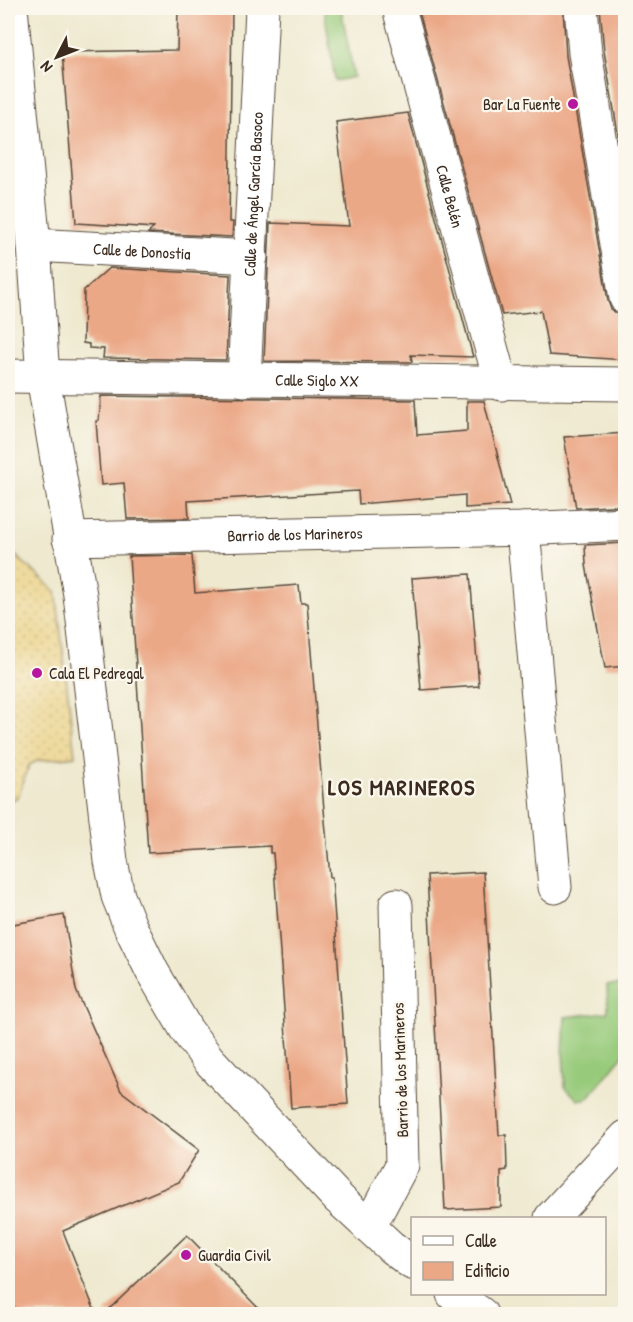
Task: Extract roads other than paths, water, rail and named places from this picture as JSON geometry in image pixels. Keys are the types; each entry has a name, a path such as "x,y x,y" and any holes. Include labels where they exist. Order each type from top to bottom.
{"street":[{"path":"10,8 34,246 43,378 80,595 111,861 118,896 130,926 171,1006 186,1031 208,1059 339,1198 391,1247 411,1262"},
{"name":"Calle de Ángel García Basoco","path":"244,380 262,8"},
{"name":"Calle Belén","path":"399,8 501,384"},
{"path":"581,8 585,53 623,262 626,298"},
{"name":"Calle de Donostia","path":"34,246 250,257"},
{"name":"Calle Siglo XX","path":"8,376 626,384"},
{"name":"Barrio de los Marineros","path":"69,539 523,529 626,524"},
{"path":"523,529 555,887"},
{"name":"Barrio de los Marineros","path":"369,1227 402,1165 396,905"},
{"path":"552,1217 626,1137"}],"place":[{"name":"Bar La Fuente","path":"573,104"},
{"name":"Cala El Pedregal","path":"37,673"},
{"name":"Guardia Civil","path":"186,1255"}],"district":[{"name":"LOS MARINEROS","path":"402,787"}]}
